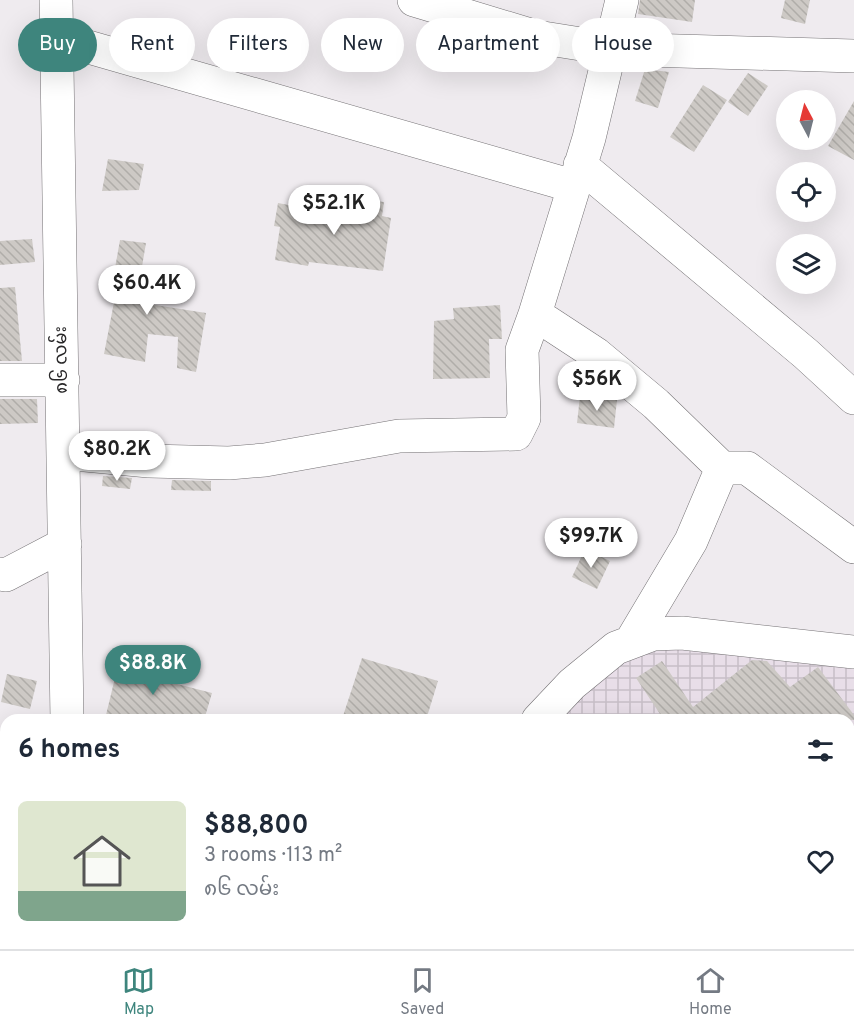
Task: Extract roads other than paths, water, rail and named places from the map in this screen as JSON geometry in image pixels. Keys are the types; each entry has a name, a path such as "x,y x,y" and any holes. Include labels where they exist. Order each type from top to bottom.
{"street":[{"name":"၈၆ လမ်း","path":"56,0 56,18"},
{"path":"414,0 537,37 572,43"},
{"path":"618,18 622,0"},
{"path":"97,49 576,176 806,354 854,398"},
{"path":"674,51 854,56"},
{"name":"၈၆ လမ်း","path":"58,72 67,714"},
{"path":"64,453 149,461 229,463 265,460 399,436 516,434 524,418 522,350 535,314 605,72"},
{"path":"535,314 596,354 657,404 722,468 747,468 854,547"},
{"path":"0,381 63,380"},
{"path":"632,640 691,541 722,468"},
{"path":"0,574 6,575 65,544"},
{"path":"544,714 601,659 632,640 653,634 682,633 854,652"}]}
